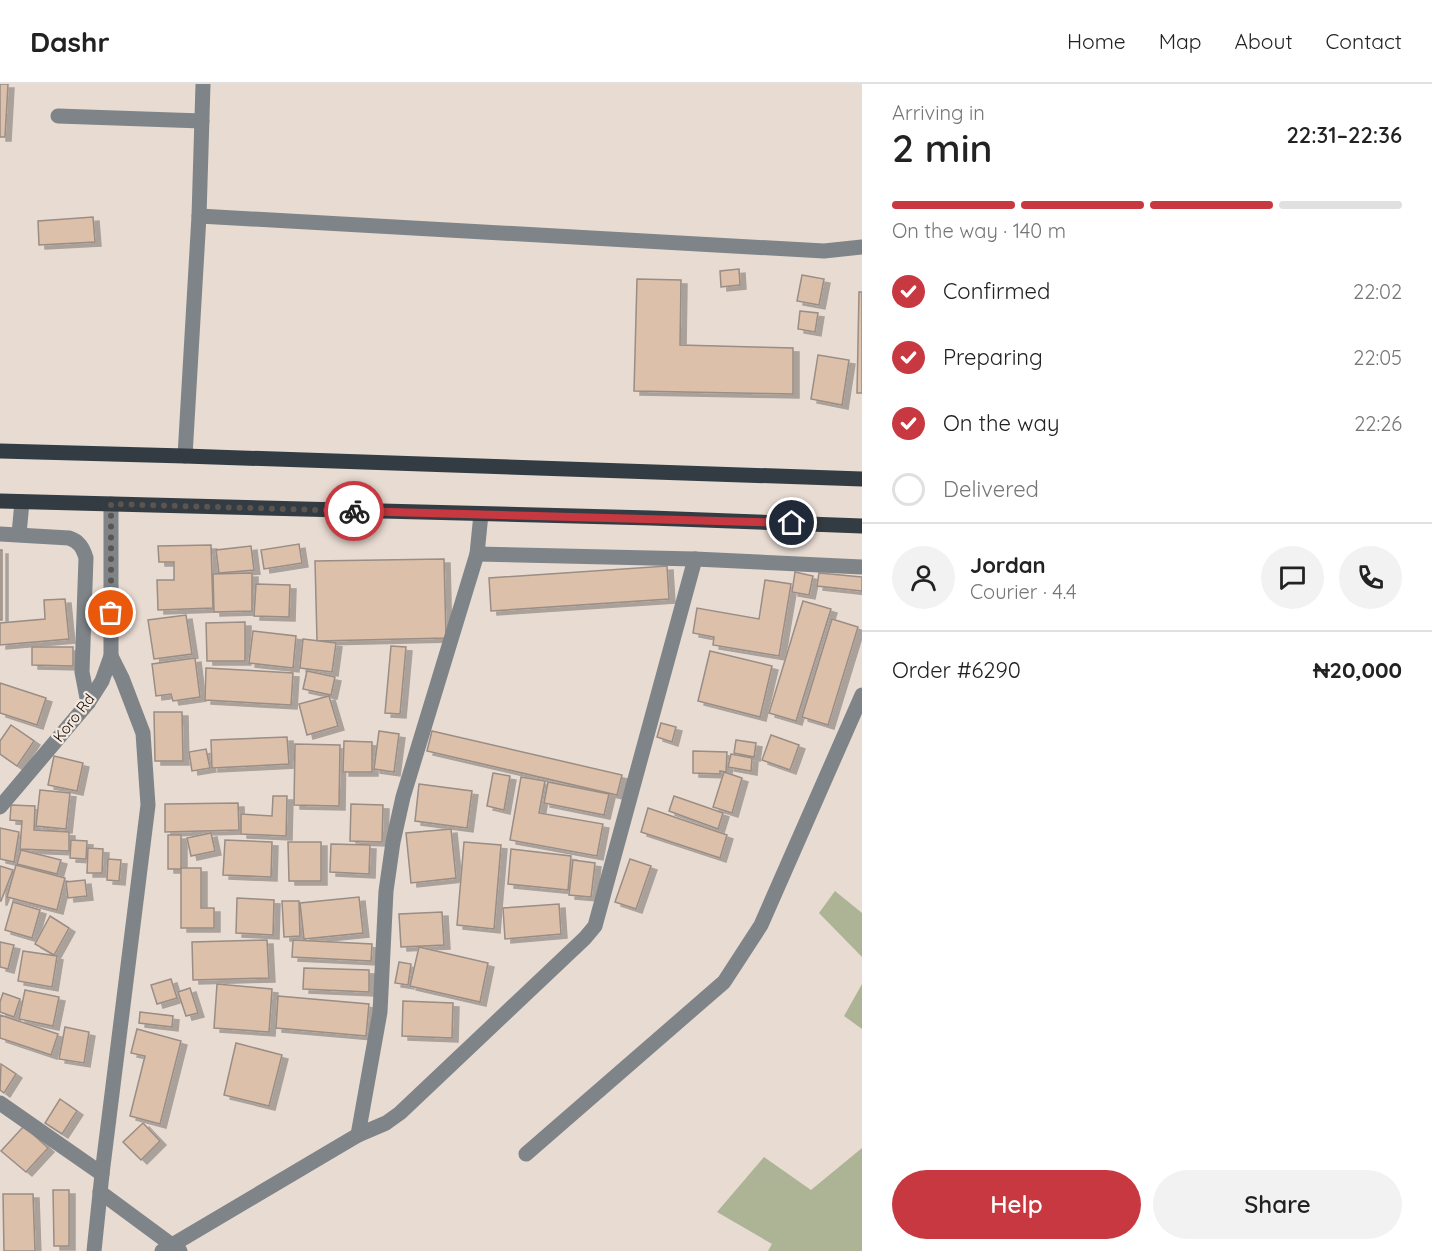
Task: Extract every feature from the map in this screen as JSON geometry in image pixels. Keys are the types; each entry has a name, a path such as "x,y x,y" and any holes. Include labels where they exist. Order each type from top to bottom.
{"main road":[{"path":"0,451 862,479"},
{"path":"0,501 651,518 862,526"}],"street":[{"path":"185,456 199,216 203,84"},
{"path":"58,117 202,121"},
{"path":"199,216 824,251 862,247"},
{"path":"19,534 22,501"},
{"name":"Koro Rd","path":"0,807 88,703 102,681 111,656 111,504"},
{"path":"358,1135 380,1012 386,891 393,842 403,796 477,554 481,514"},
{"path":"0,534 69,537 75,540 84,552 86,558 82,672 88,703"},
{"path":"477,554 695,559 862,567"},
{"path":"100,1192 172,1249 358,1135 386,1123 400,1113 585,938 595,926 695,559"},
{"path":"94,1251 148,805 143,733 123,678 111,656"},
{"path":"526,1154 724,982 761,925 862,695"},
{"path":"0,1103 102,1173"}],"green space":[{"path":"835,891 862,913 862,957 819,913"},
{"path":"862,984 862,1029 844,1016"},
{"path":"862,1148 862,1251 768,1251 772,1244 717,1212 764,1157 811,1190"}],"building":[{"path":"0,84 8,84 5,137 0,137"},
{"path":"93,217 95,242 39,245 38,221"},
{"path":"739,269 740,285 721,287 720,271"},
{"path":"802,275 824,279 819,305 797,301"},
{"path":"637,279 681,280 680,345 793,348 793,394 634,391"},
{"path":"859,292 862,292 862,393 857,393"},
{"path":"800,311 818,313 815,332 798,329"},
{"path":"818,355 849,360 842,405 811,399"},
{"path":"299,544 302,563 264,569 261,550"},
{"path":"211,545 213,608 158,610 157,580 174,580 174,562 159,562 158,546"},
{"path":"251,546 254,570 219,573 216,550"},
{"path":"0,550 2,550 2,620 0,620"},
{"path":"444,559 446,638 317,641 315,561"},
{"path":"667,566 669,599 491,611 489,578"},
{"path":"795,572 813,576 809,595 792,592"},
{"path":"252,573 252,611 214,612 213,574"},
{"path":"819,573 862,577 862,591 817,586"},
{"path":"765,580 791,584 779,656 713,645 714,637 693,633 697,608 759,619"},
{"path":"256,584 290,585 289,617 254,616"},
{"path":"65,599 69,639 0,645 0,623 45,619 44,600"},
{"path":"803,601 831,609 796,721 769,713"},
{"path":"186,615 192,654 154,659 148,620"},
{"path":"832,619 858,627 828,725 802,717"},
{"path":"245,622 245,661 207,661 206,623"},
{"path":"253,631 296,636 293,668 249,663"},
{"path":"303,639 336,643 332,672 300,668"},
{"path":"391,646 406,647 400,714 385,713"},
{"path":"32,647 73,647 73,666 32,665"},
{"path":"710,651 772,666 760,717 698,701"},
{"path":"195,658 200,697 173,701 171,694 156,696 152,664"},
{"path":"206,668 293,673 291,705 205,700"},
{"path":"307,671 335,677 331,695 303,689"},
{"path":"0,683 46,698 37,725 0,713"},
{"path":"329,696 338,726 307,735 299,704"},
{"path":"154,712 182,712 183,761 155,761"},
{"path":"661,723 676,727 672,742 657,737"},
{"path":"11,725 34,741 17,766 0,754 0,741"},
{"path":"379,731 399,734 394,772 374,769"},
{"path":"432,731 622,775 617,795 427,751"},
{"path":"771,735 799,745 790,770 762,760"},
{"path":"287,737 289,764 212,768 211,740"},
{"path":"736,740 756,743 754,757 734,753"},
{"path":"344,741 372,742 372,772 343,772"},
{"path":"295,744 340,745 339,806 294,805"},
{"path":"206,749 210,768 192,771 189,752"},
{"path":"693,751 727,752 726,772 720,771 720,774 693,773"},
{"path":"731,754 752,758 751,771 728,767"},
{"path":"54,756 83,763 77,791 48,785"},
{"path":"724,772 742,778 732,813 713,807"},
{"path":"493,773 510,776 504,810 487,806"},
{"path":"521,777 545,781 539,813 603,824 597,856 510,840"},
{"path":"548,782 609,794 604,815 544,803"},
{"path":"419,784 472,791 467,828 415,821"},
{"path":"40,790 70,793 66,829 36,826"},
{"path":"273,796 287,796 286,836 241,834 241,814 272,816"},
{"path":"674,796 723,813 718,829 669,811"},
{"path":"238,803 239,830 165,832 165,804"},
{"path":"351,804 383,805 382,842 350,841"},
{"path":"11,805 35,806 34,830 69,832 69,851 20,849 22,821 10,820"},
{"path":"648,808 727,835 720,858 641,832"},
{"path":"0,828 19,832 14,862 0,859"},
{"path":"451,829 456,878 411,883 406,833"},
{"path":"211,833 215,851 191,856 187,838"},
{"path":"168,835 181,835 181,869 168,869"},
{"path":"71,840 87,841 86,859 70,858"},
{"path":"225,840 272,842 271,877 223,875"},
{"path":"288,842 321,842 321,881 289,881"},
{"path":"464,842 501,845 494,929 457,925"},
{"path":"331,844 370,845 369,874 330,872"},
{"path":"88,848 103,849 102,873 87,873"},
{"path":"511,849 571,856 568,890 508,884"},
{"path":"21,850 61,860 57,874 17,864"},
{"path":"108,859 121,860 119,881 107,880"},
{"path":"630,859 651,866 636,909 615,902"},
{"path":"573,860 595,863 591,897 569,895"},
{"path":"16,865 65,878 57,910 7,897"},
{"path":"0,866 13,870 1,901 0,901"},
{"path":"181,868 201,868 201,908 214,908 214,928 181,928"},
{"path":"85,880 87,896 68,898 66,882"},
{"path":"359,897 363,933 304,939 300,903"},
{"path":"237,898 274,900 273,935 236,933"},
{"path":"282,901 299,901 300,936 284,937"},
{"path":"13,902 40,910 32,938 5,930"},
{"path":"559,904 561,934 505,939 503,908"},
{"path":"442,912 444,945 401,947 399,914"},
{"path":"50,916 69,928 54,955 35,944"},
{"path":"267,940 269,978 193,980 192,942"},
{"path":"293,940 372,944 371,961 292,957"},
{"path":"0,942 14,945 8,969 0,967"},
{"path":"419,947 488,963 480,1002 410,986"},
{"path":"23,951 57,956 52,987 18,981"},
{"path":"399,962 411,964 408,985 395,983"},
{"path":"304,968 369,970 369,992 303,989"},
{"path":"171,979 177,998 157,1004 151,985"},
{"path":"217,984 272,989 269,1032 214,1028"},
{"path":"190,988 198,1013 186,1016 178,992"},
{"path":"25,990 59,997 53,1026 19,1019"},
{"path":"3,993 20,999 14,1017 0,1012"},
{"path":"278,996 369,1004 366,1036 276,1028"},
{"path":"403,1001 453,1003 452,1038 402,1036"},
{"path":"140,1012 173,1016 172,1027 139,1023"},
{"path":"0,1015 58,1034 51,1055 0,1038"},
{"path":"65,1027 89,1032 84,1063 59,1059"},
{"path":"137,1029 181,1041 160,1124 130,1116 145,1056 131,1053"},
{"path":"236,1043 282,1055 269,1106 224,1095"},
{"path":"1,1064 16,1074 4,1093 0,1090"},
{"path":"60,1099 77,1111 62,1134 45,1123"},
{"path":"143,1123 160,1141 141,1160 123,1142"},
{"path":"24,1126 48,1148 26,1172 1,1151"},
{"path":"53,1190 69,1190 69,1246 54,1246"},
{"path":"3,1194 33,1194 35,1251 4,1251"}],"way so far":[{"path":"111,613 111,504 354,511"}],"route":[{"path":"354,511 792,523"}]}
